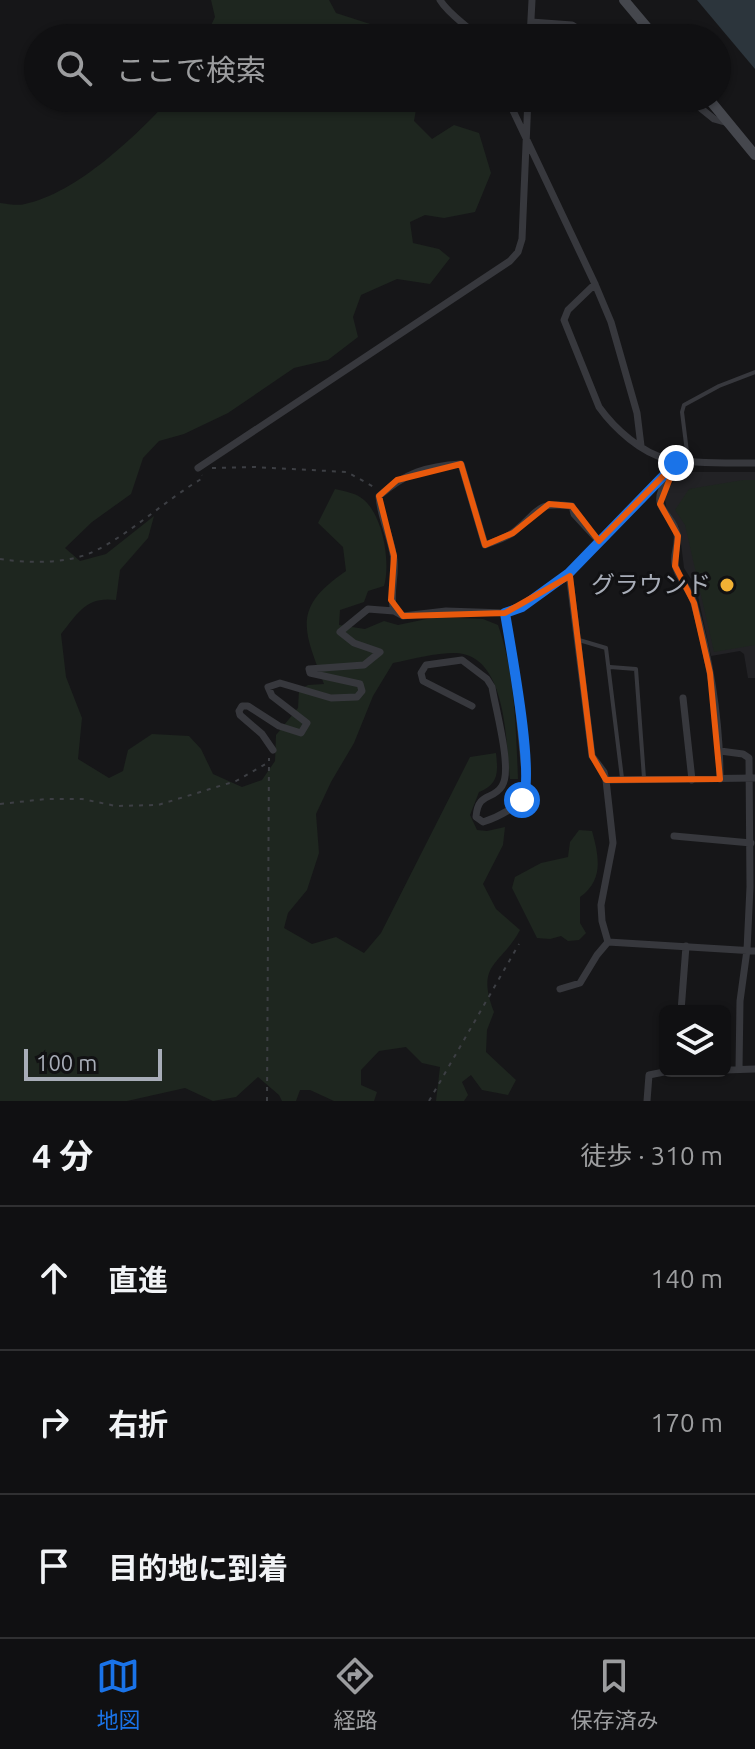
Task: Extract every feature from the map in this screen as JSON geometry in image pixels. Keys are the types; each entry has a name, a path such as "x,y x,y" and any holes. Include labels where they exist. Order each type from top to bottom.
{"street":[{"path":"440,0 445,8 466,24"},
{"path":"532,0 531,22 558,24"},
{"path":"624,0 644,24"},
{"path":"514,112 611,322 637,413 641,446"},
{"path":"198,468 510,261 518,252 522,239 527,112"},
{"path":"705,112 714,119 730,123"},
{"path":"720,112 755,155"},
{"path":"595,284 568,310 564,320 606,418 641,446 666,459 755,463"},
{"path":"271,747 262,734 240,715 242,706 248,706 292,732 301,733 307,723 272,696 268,687 280,683 331,698 357,697 362,691 360,684 310,673 309,669 364,665 380,652 354,643 340,632 368,609 394,611 403,616 446,611 505,613 522,607 569,573 677,461"},
{"path":"677,461 676,468 660,493 660,504 678,536 675,566 689,588 694,603 710,673 720,736 720,779"},
{"path":"394,611 391,600 395,587 394,556 379,496 397,480 434,465 461,464 485,545 513,533 539,508 549,504 572,506 574,514 599,541"},
{"path":"569,573 592,756 606,780 613,843 601,905 608,942"},
{"path":"472,706 423,681 421,673 426,665 462,660 487,679 492,687 505,770 504,784 500,790 483,798 477,807 476,817 483,822 496,818 527,794 516,681 505,613"},
{"path":"683,698 692,780"},
{"path":"720,751 743,754 749,758 752,779 751,950 740,1001 739,1069"},
{"path":"606,780 752,779"},
{"path":"674,836 751,843"},
{"path":"608,942 751,950"},
{"path":"560,989 580,983 608,942"},
{"path":"681,1005 686,946"},
{"path":"731,1070 755,1069"},
{"path":"647,1101 649,1075 659,1073"}],"lane":[{"path":"688,460 682,412 684,405 719,386 755,372"},
{"path":"576,639 606,648 622,780"},
{"path":"609,667 636,669 644,781"}],"path":[{"path":"0,559 64,560 88,554 203,478 198,468 254,467 347,472 374,488 379,496"},
{"path":"269,762 271,747"},
{"path":"267,1101 271,747"},
{"path":"0,804 82,799 116,806 158,805 236,781 269,762"},
{"path":"429,1101 519,944"}],"highlighted area":[{"path":"676,463 660,504 678,536 675,566 694,603 710,673 720,779 606,780 592,756 570,576 505,613 403,616 391,600 394,556 379,496 397,480 461,464 485,545 513,533 549,504 572,506 599,541"}],"shaded area":[{"path":"211,0 329,0 336,13 370,24 212,24 215,17"},
{"path":"697,0 755,0 755,69 731,40 731,24 717,24"},
{"path":"157,112 416,112 414,121 432,139 454,125 479,133 491,173 475,212 444,218 425,215 410,222 413,243 439,249 450,258 430,284 397,279 361,295 353,317 358,337 328,360 294,368 228,413 184,434 159,441 143,458 131,494 92,522 65,548 80,561 106,554 154,516 148,538 120,570 116,600 90,603 61,634 66,677 82,718 78,759 109,778 123,771 128,750 152,734 189,736 201,749 213,774 242,787 262,780 275,761 276,735 298,708 299,690 308,685 324,684 307,634 307,621 317,597 346,571 343,547 318,523 335,489 352,493 368,504 380,525 386,551 384,586 368,591 364,602 340,610 339,625 365,629 384,621 398,625 436,617 483,619 498,625 511,681 518,779 510,779 505,723 494,684 485,668 472,657 455,653 393,663 373,696 354,743 316,814 319,853 307,890 288,913 284,928 312,944 336,937 364,953 381,933 470,757 496,753 496,777 479,792 470,815 477,830 505,827 503,845 483,884 496,909 520,930 493,966 487,984 494,1012 487,1030 486,1052 516,1080 508,1095 482,1090 471,1075 462,1082 468,1095 464,1101 436,1101 440,1067 422,1063 406,1047 379,1051 361,1070 361,1085 377,1092 374,1101 334,1101 310,1090 300,1090 296,1101 282,1101 258,1077 236,1097 213,1101 185,1088 127,1101 0,1101 0,203 25,204 65,188 85,176"},
{"name":"グラウンド","path":"681,472 755,472 755,678 748,678 744,654 740,651 711,656 696,587 684,568 679,527 667,511 664,494"},
{"name":"グラウンド","path":"755,480 755,645 714,652 685,525 675,510 689,489"},
{"path":"579,830 592,831 598,858 593,883 580,897 580,923 586,933 579,940 568,941 561,936 537,938 512,888 515,877 541,863 568,857 570,842"}],"place":[{"name":"グラウンド","path":"727,585"}],"route":[{"path":"522,800 527,794 526,770 505,613 522,607 569,573 676,463"}]}
